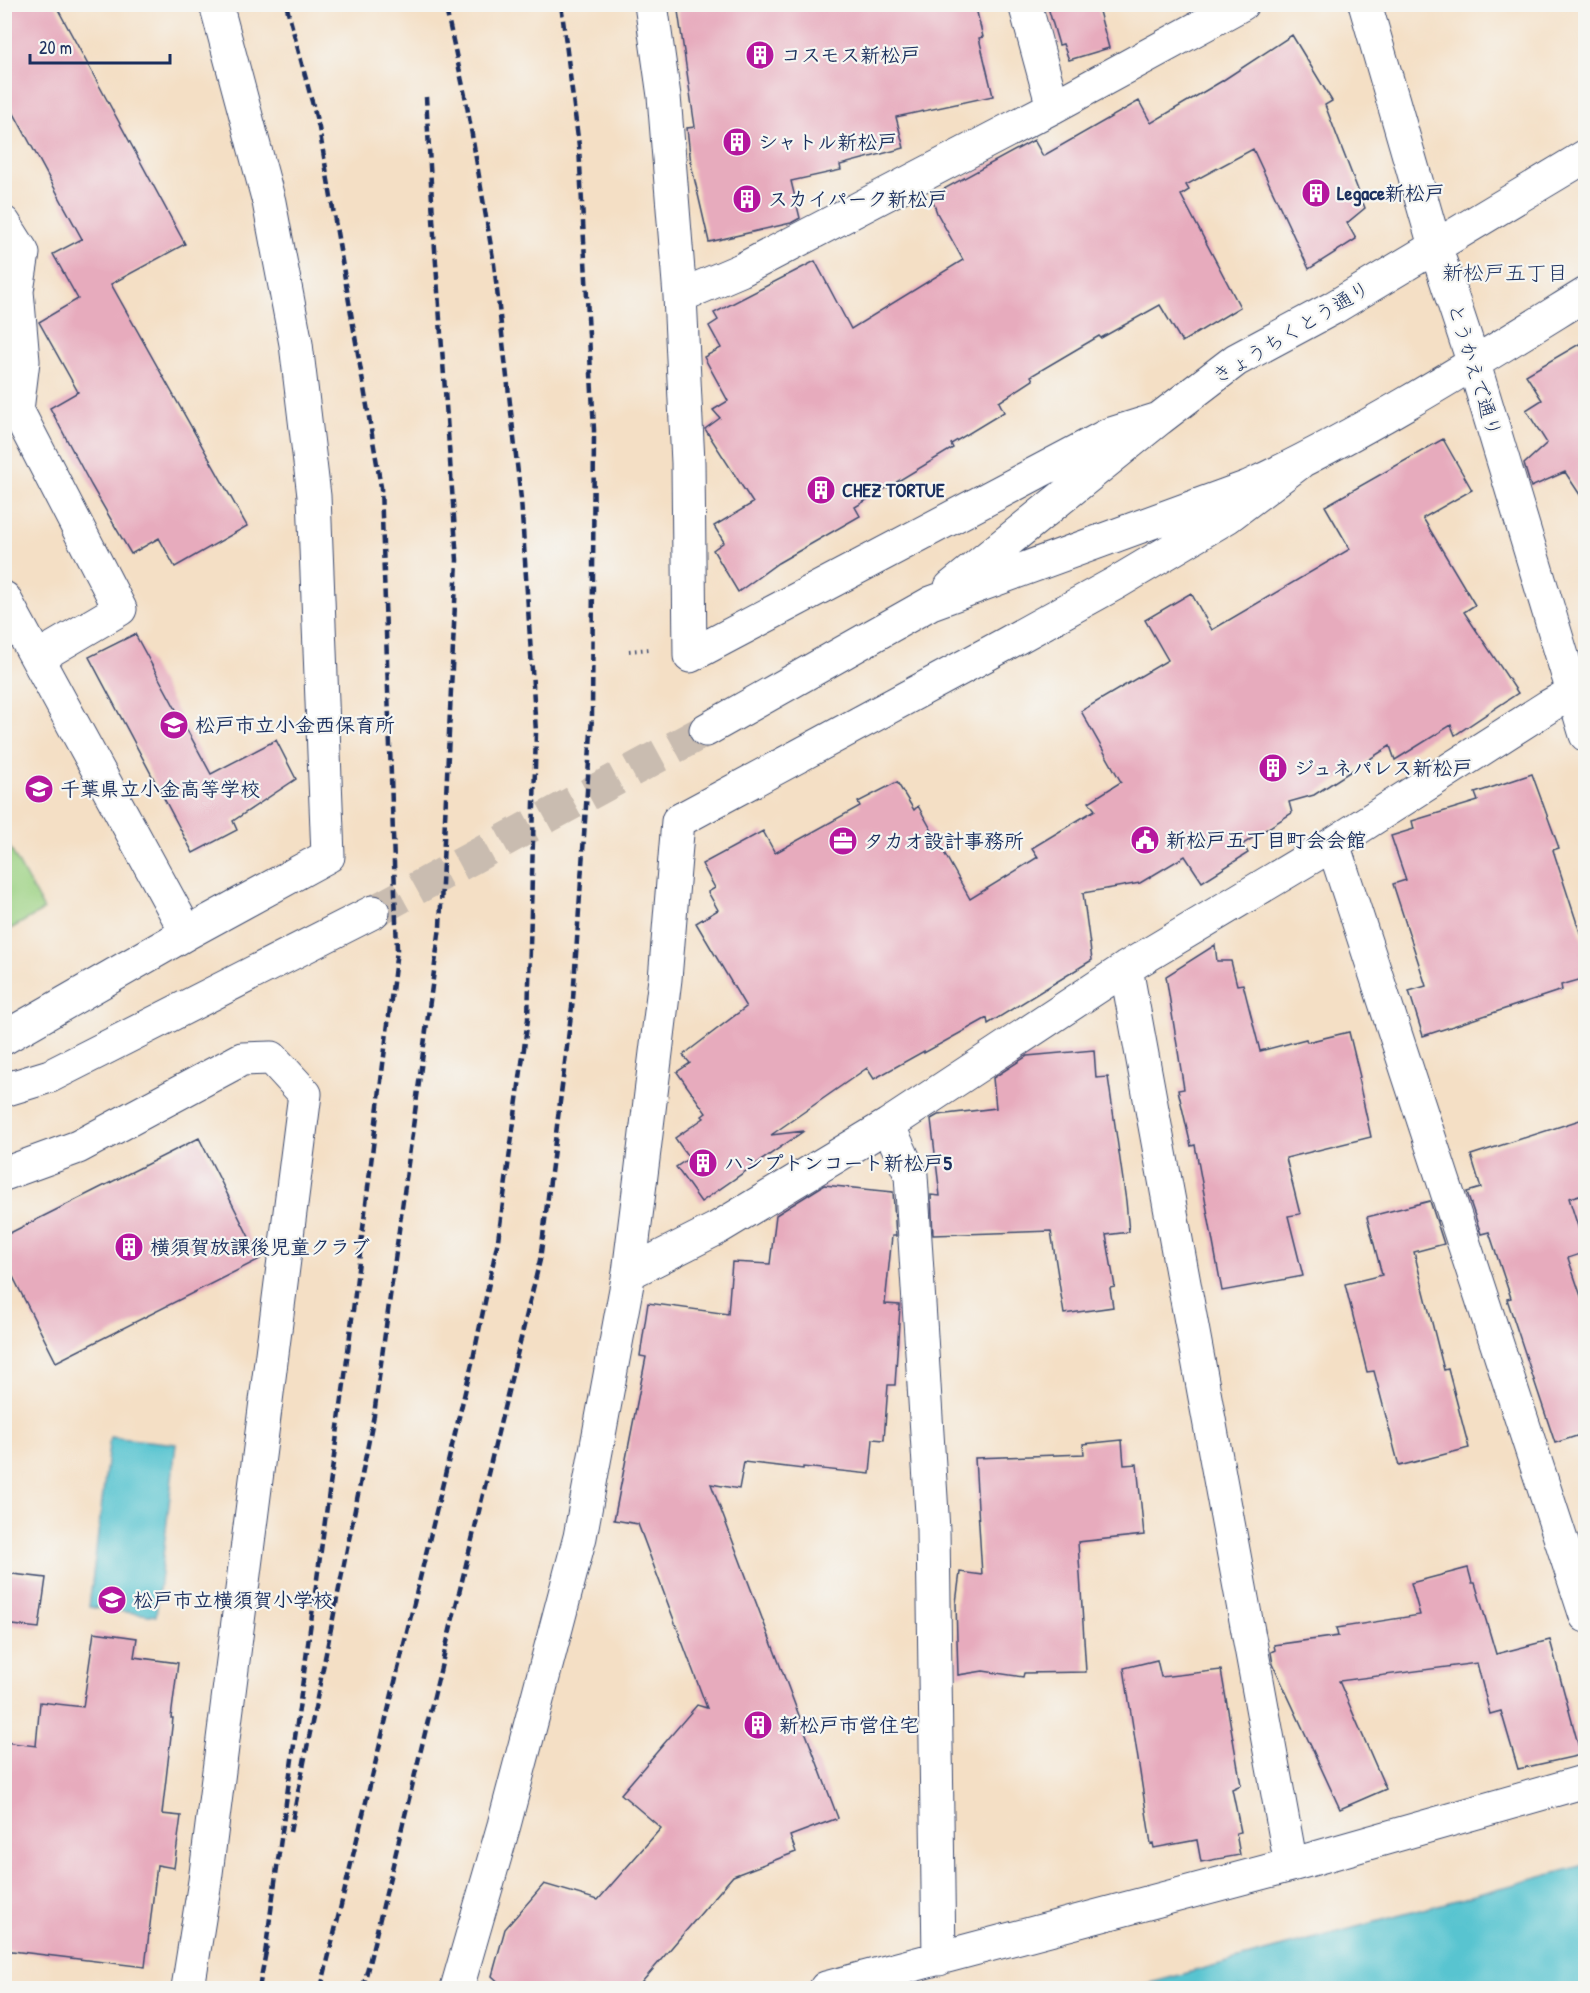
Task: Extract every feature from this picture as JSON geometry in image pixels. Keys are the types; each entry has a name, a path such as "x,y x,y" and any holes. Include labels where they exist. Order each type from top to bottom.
{"street":[{"path":"4,1038 187,933 328,856 314,496 296,344 270,202 216,4"},
{"path":"651,4 664,96 680,296 688,463 690,657 1108,435 1159,419"},
{"path":"1025,4 1053,107"},
{"path":"680,296 741,270 1053,107 1242,4"},
{"name":"とうかえで通り","path":"1365,4 1435,246 1579,689 1586,735"},
{"name":"きょうちくとう通り","path":"931,603 1159,419 1236,360 1333,308 1586,156"},
{"path":"4,223 23,253 17,291 23,361 17,410 120,609 37,658"},
{"path":"706,730 931,603 1248,487 1299,463 1474,364 1586,294"},
{"path":"457,1989 504,1824 580,1537 629,1273 664,979 678,820 995,651 1116,583 1227,517 1299,463"},
{"path":"4,598 187,933"},
{"path":"629,1273 716,1229 888,1125 1126,968 1334,844 1579,689"},
{"path":"1334,844 1586,1616"},
{"path":"4,1090 50,1076 373,912"},
{"path":"1126,968 1291,1865"},
{"path":"4,1174 78,1147 242,1059 272,1058 305,1094 206,1881 188,1989"},
{"path":"4,1113 50,1076"},
{"path":"888,1125 912,1175 933,1530 939,1959"},
{"path":"826,1989 1291,1865 1586,1781"}],"green space":[{"path":"4,837 44,910 5,932 4,932"}],"water":[{"path":"110,1437 176,1444 156,1616 89,1607"},
{"path":"1585,1865 1585,1988 1132,1988"}],"building":[{"path":"4,4 55,4 185,244 111,284 247,526 175,567 159,538 131,554 50,408 78,392 39,322 78,299 53,254 82,239 4,95"},
{"path":"677,4 975,4 983,37 979,38 993,96 896,117 904,148 840,165 841,170 791,181 800,218 791,223 709,242 691,164 687,128 695,127"},
{"path":"1047,4 1097,4 1109,48 1069,60 1063,44 1059,45"},
{"path":"1292,35 1332,101 1325,105 1365,208 1347,223 1356,239 1309,269 1253,149 1186,185 1189,190 1181,195 1240,307 1182,342 1160,305 1101,338 1099,336 1031,376 1033,380 999,402 1004,412 951,444 953,448 855,507 860,516 778,563 738,592 713,550 724,542 714,526 753,503 705,429 720,418 713,410 728,401 704,357 721,348 709,326 718,320 714,313 815,261 851,329 963,260 937,213 931,196 1034,140 1043,156 1139,101 1151,123 1222,81"},
{"path":"1586,340 1586,504 1565,472 1531,487 1524,464 1547,443 1526,410 1542,400 1526,375"},
{"path":"1443,439 1472,490 1423,518 1475,605 1464,612 1518,693 1455,735 1451,725 1395,760 1390,746 1314,795 1289,802 1292,813 1243,844 1248,853 1202,882 1185,856 1140,883 1083,893 1092,960 988,1024 987,1018 874,1079 867,1068 771,1135 804,1131 701,1202 676,1167 689,1158 675,1138 704,1118 702,1116 706,1113 677,1072 690,1063 683,1055 746,1007 696,923 718,910 708,892 715,888 702,864 763,831 775,853 860,806 858,802 897,782 914,810 918,806 970,899 1038,857 1032,848 1095,810 1089,802 1121,782 1081,711 1168,660 1145,620 1191,593 1212,630 1350,549 1325,506"},
{"path":"135,634 211,774 276,740 296,779 233,821 237,830 193,853 89,657"},
{"path":"1532,774 1559,848 1553,850 1586,951 1586,978 1561,985 1562,990 1423,1036 1409,991 1426,986 1393,884 1406,880 1391,836 1414,829 1412,821 1478,801 1475,793"},
{"path":"1215,945 1217,961 1231,961 1237,985 1243,984 1260,1051 1306,1039 1307,1042 1349,1032 1371,1137 1286,1158 1300,1214 1288,1216 1303,1276 1222,1291 1195,1145 1191,1146 1178,1090 1184,1089 1166,976"},
{"path":"1094,1050 1096,1078 1108,1077 1129,1232 1106,1235 1115,1287 1110,1288 1113,1307 1064,1314 1051,1231 933,1235 931,1195 940,1196 931,1119 938,1115 996,1108 993,1078 1027,1056"},
{"path":"1586,1118 1586,1193 1569,1198 1586,1252 1568,1258 1586,1311 1586,1433 1555,1443 1507,1299 1511,1298 1489,1232 1481,1234 1467,1192 1481,1188 1471,1155"},
{"name":"横須賀放課後児童クラブ","path":"199,1138 260,1259 56,1362 4,1259 4,1236"},
{"path":"824,1185 893,1192 896,1236 892,1236 885,1304 900,1305 900,1307 895,1385 888,1385 884,1440 873,1439 870,1474 744,1462 739,1489 711,1484 838,1818 790,1836 796,1852 733,1876 636,1989 506,1989 492,1976 505,1929 544,1884 598,1900 661,1828 621,1794 697,1705 707,1708 638,1524 614,1520 646,1357 640,1356 648,1303 728,1314 732,1262 770,1264 776,1215"},
{"path":"1430,1201 1444,1244 1414,1252 1444,1370 1448,1369 1469,1448 1399,1466 1374,1371 1367,1372 1345,1284 1382,1275 1367,1217"},
{"path":"1122,1440 1124,1465 1137,1464 1144,1535 1078,1542 1086,1672 1024,1673 1023,1677 983,1671 958,1675 956,1603 960,1572 982,1575 975,1458 1084,1454 1083,1444"},
{"path":"1468,1568 1472,1583 1475,1583 1496,1654 1550,1640 1581,1755 1518,1769 1501,1711 1490,1714 1477,1663 1339,1681 1386,1789 1340,1809 1273,1664 1271,1652 1275,1650 1274,1645 1338,1636 1336,1628 1420,1615 1411,1583"},
{"path":"4,1573 46,1578 39,1628 4,1624"},
{"path":"94,1632 137,1638 134,1657 178,1663 162,1814 181,1816 174,1868 157,1865 145,1967 4,1950 4,1742 36,1746 40,1702 83,1707"},
{"path":"1157,1660 1161,1677 1221,1670 1241,1785 1232,1789 1241,1832 1236,1833 1240,1855 1201,1862 1197,1840 1154,1848 1153,1843 1151,1844 1124,1668"}],"tunnel":[{"path":"373,912 706,730"}],"railway":[{"path":"265,1954 344,1384 397,950 381,487 319,128 286,4"},
{"path":"321,1988 473,1359 498,1240 528,1019 536,732 521,499 494,264 466,100 445,4"},
{"path":"363,1988 540,1260 573,999 592,717 594,430 579,146 561,4"},
{"path":"290,1832 374,1415 440,927 457,560 426,97"},
{"path":"259,1988 267,1947"}],"place":[{"name":"コスモス新松戸","path":"760,55"},
{"name":"シャトル新松戸","path":"737,142"},
{"name":"Legace新松戸","path":"1316,193"},
{"name":"スカイパーク新松戸","path":"747,199"},
{"name":"CHEZ TORTUE","path":"821,490"},
{"name":"松戸市立小金西保育所","path":"174,725"},
{"name":"ジュネパレス新松戸","path":"1273,768"},
{"name":"千葉県立小金高等学校","path":"39,789"},
{"name":"新松戸五丁目町会会館","path":"1145,840"},
{"name":"タカオ設計事務所","path":"843,841"},
{"name":"ハンプトンコート新松戸5","path":"703,1163"},
{"name":"横須賀放課後児童クラブ","path":"129,1247"},
{"name":"松戸市立横須賀小学校","path":"112,1600"},
{"name":"新松戸市営住宅","path":"758,1725"}],"district":[{"name":"新松戸五丁目","path":"1505,273"}]}
